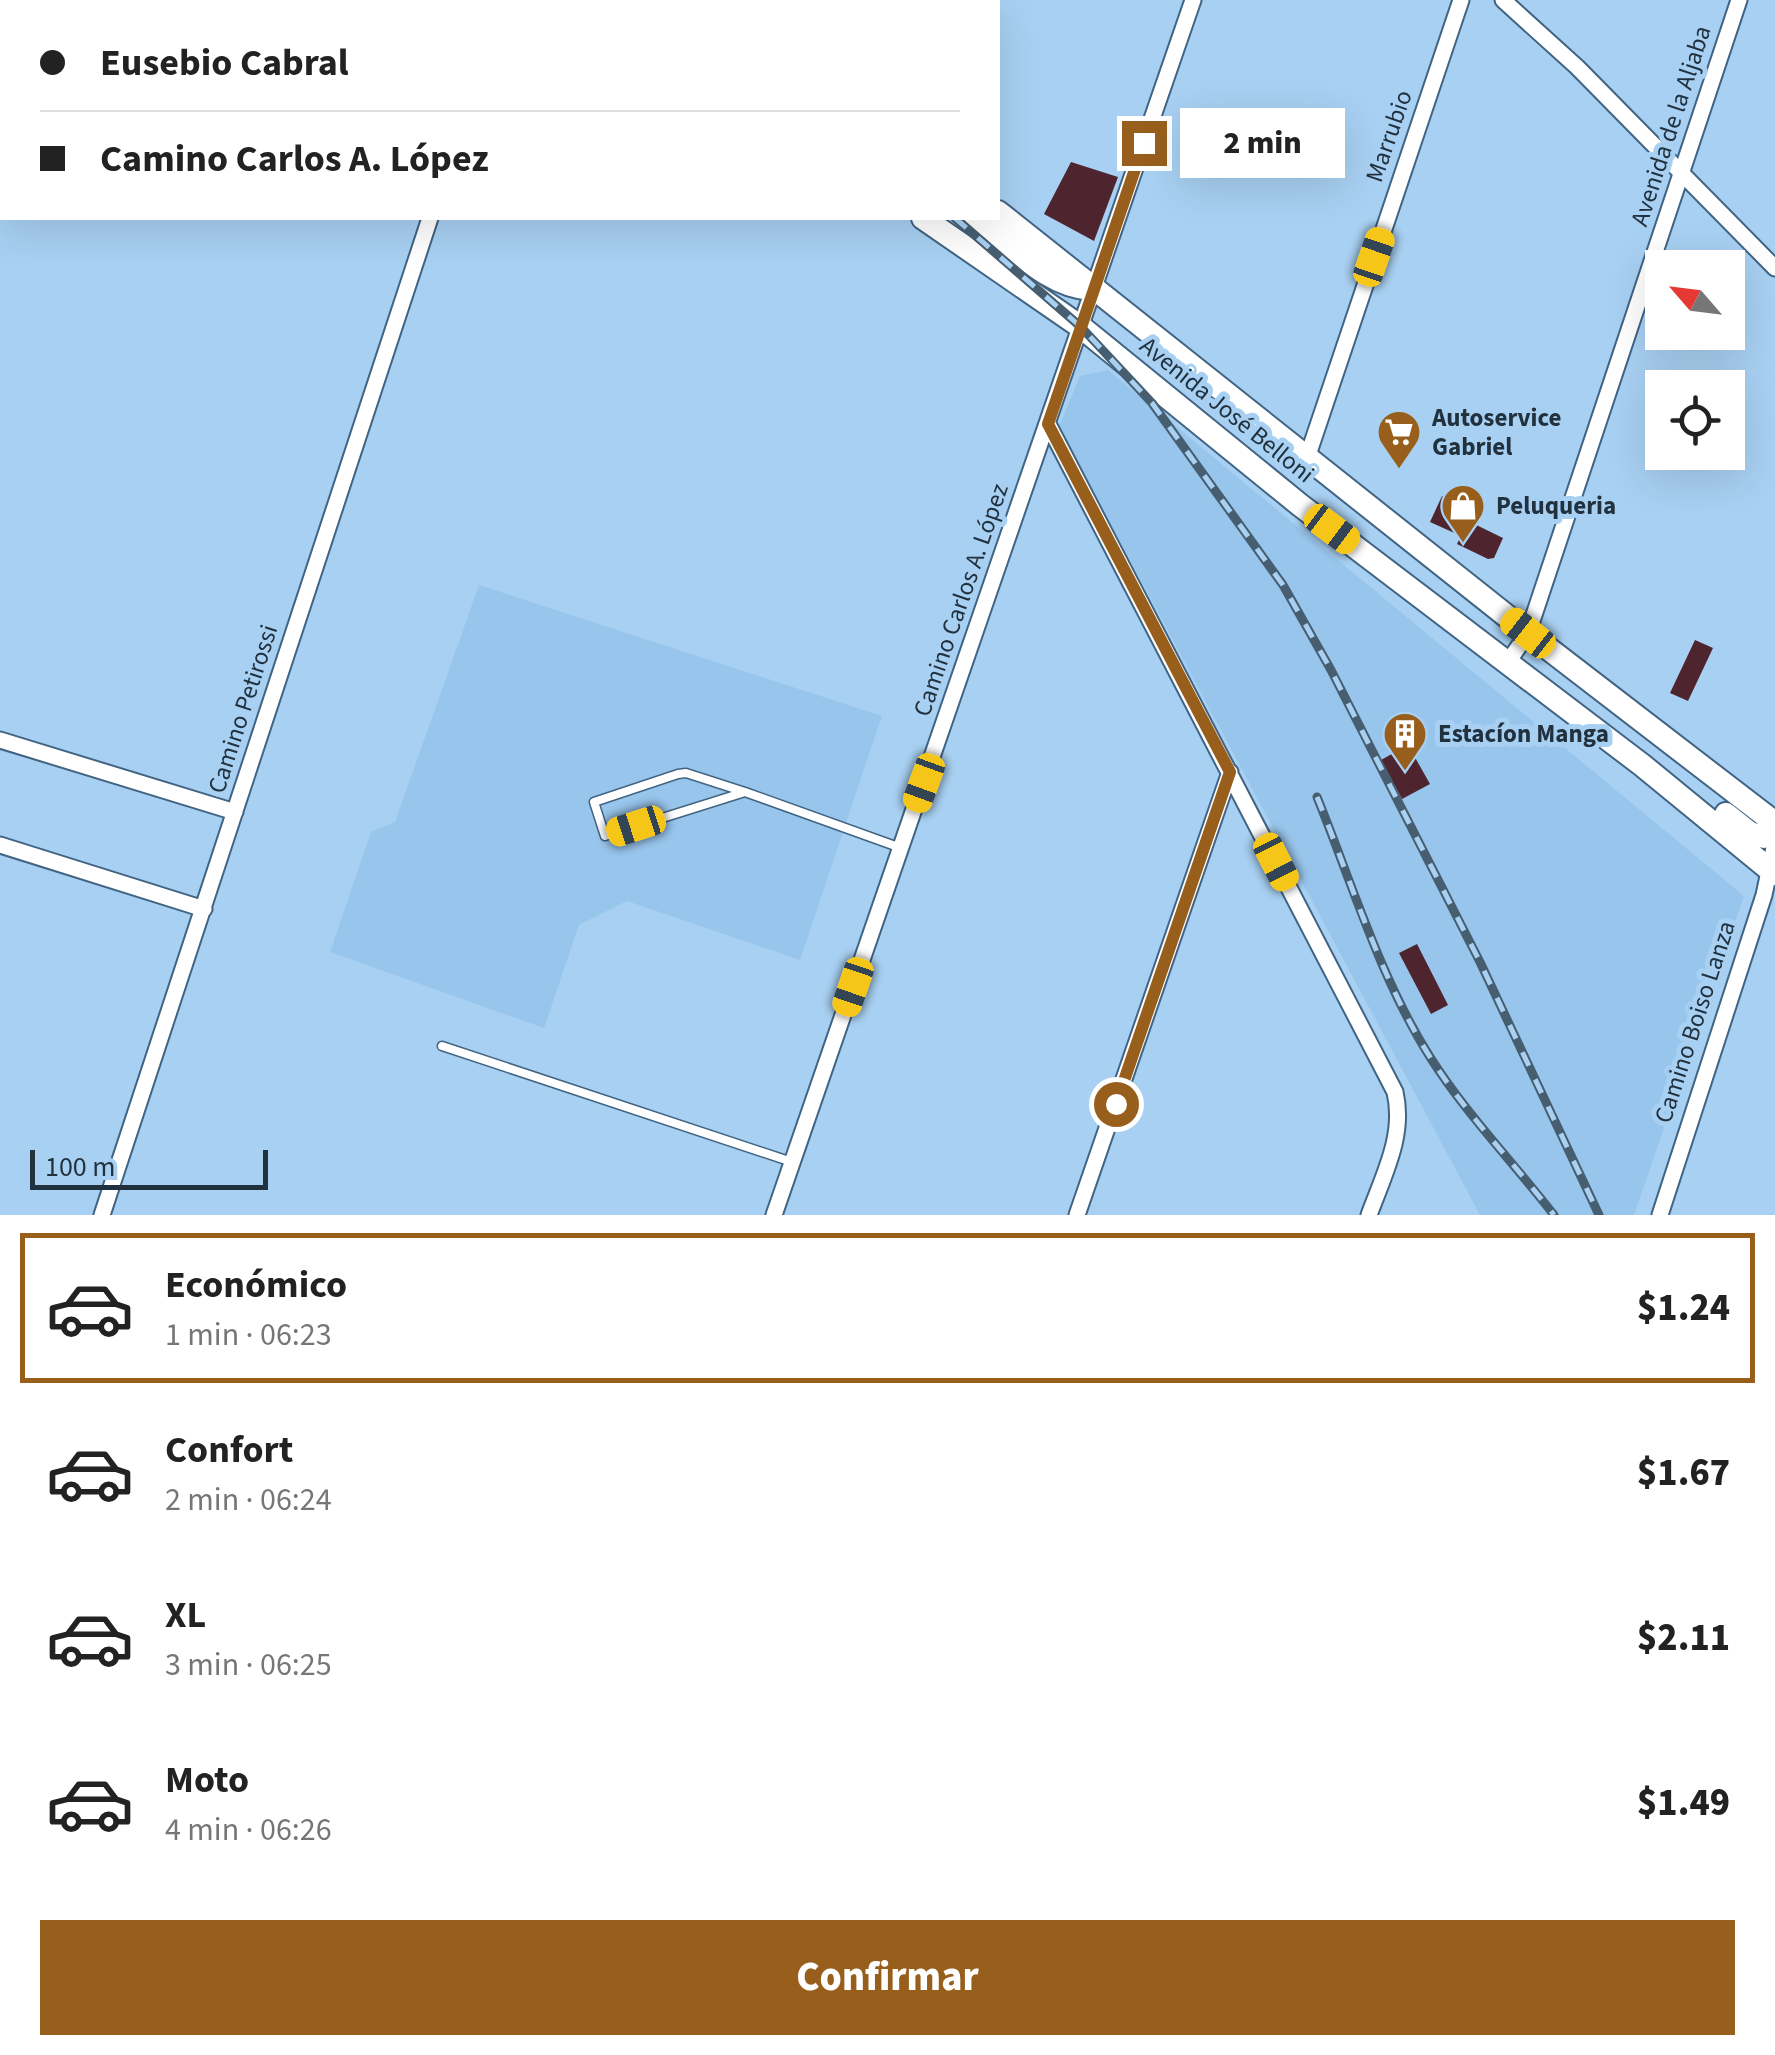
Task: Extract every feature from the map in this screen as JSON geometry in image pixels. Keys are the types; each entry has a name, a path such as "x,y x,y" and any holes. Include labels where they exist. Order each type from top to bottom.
{"main road":[{"name":"Avenida José Belloni","path":"1000,214 1775,825"},
{"name":"Avenida José Belloni","path":"926,220 1081,327 1300,505 1774,870"},
{"path":"976,220 1054,280 1073,288 1094,289"},
{"path":"1081,327 1104,317 1114,319 1195,386 1231,396"},
{"path":"1642,766 1674,773 1750,833 1764,837 1775,825"}],"street":[{"name":"Camino Carlos A. López","path":"774,1215 1192,0"},
{"name":"Marrubio","path":"1307,458 1462,0"},
{"path":"1503,0 1577,67 1775,268"},
{"name":"Avenida de la Aljaba","path":"1508,662 1528,633 1739,0"},
{"name":"Camino Petirossi","path":"102,1215 429,220"},
{"path":"1048,424 1394,1092 1400,1112 1398,1134 1369,1215"},
{"path":"0,740 235,812"},
{"path":"1077,1215 1230,772"},
{"name":"Camino Boiso Lanza","path":"1660,1215 1774,870 1775,844"},
{"path":"0,845 204,910"}],"lane":[{"path":"745,792 605,836 594,802 686,774 745,792 902,848"},
{"path":"442,1046 792,1162"}],"shaded area":[{"path":"1108,370 1744,896 1634,1215 1480,1215 1059,427 1080,376"},
{"path":"479,585 882,716 800,960 627,901 579,925 544,1028 330,952 371,832 395,822"}],"building":[{"path":"1071,162 1118,177 1094,241 1044,214"},
{"path":"1442,496 1467,508 1462,518 1503,538 1494,558 1488,559 1457,544 1461,536 1430,522"},
{"path":"1695,640 1713,648 1688,701 1670,693"},
{"name":"Estacíon Manga","path":"1408,745 1430,784 1402,799 1381,760"},
{"path":"1417,944 1448,1005 1431,1014 1399,953"}],"railway":[{"path":"957,220 1081,327 1152,403 1283,585 1331,670 1480,962 1599,1215"},
{"path":"1317,797 1382,963 1412,1027 1459,1098 1554,1215"}],"place":[{"name":"Autoservice Gabriel","path":"1399,470"},
{"name":"Peluqueria","path":"1463,544"},
{"name":"Estacíon Manga","path":"1405,772"}],"route":[{"path":"1116,1104 1230,772 1048,424 1144,143"}]}
